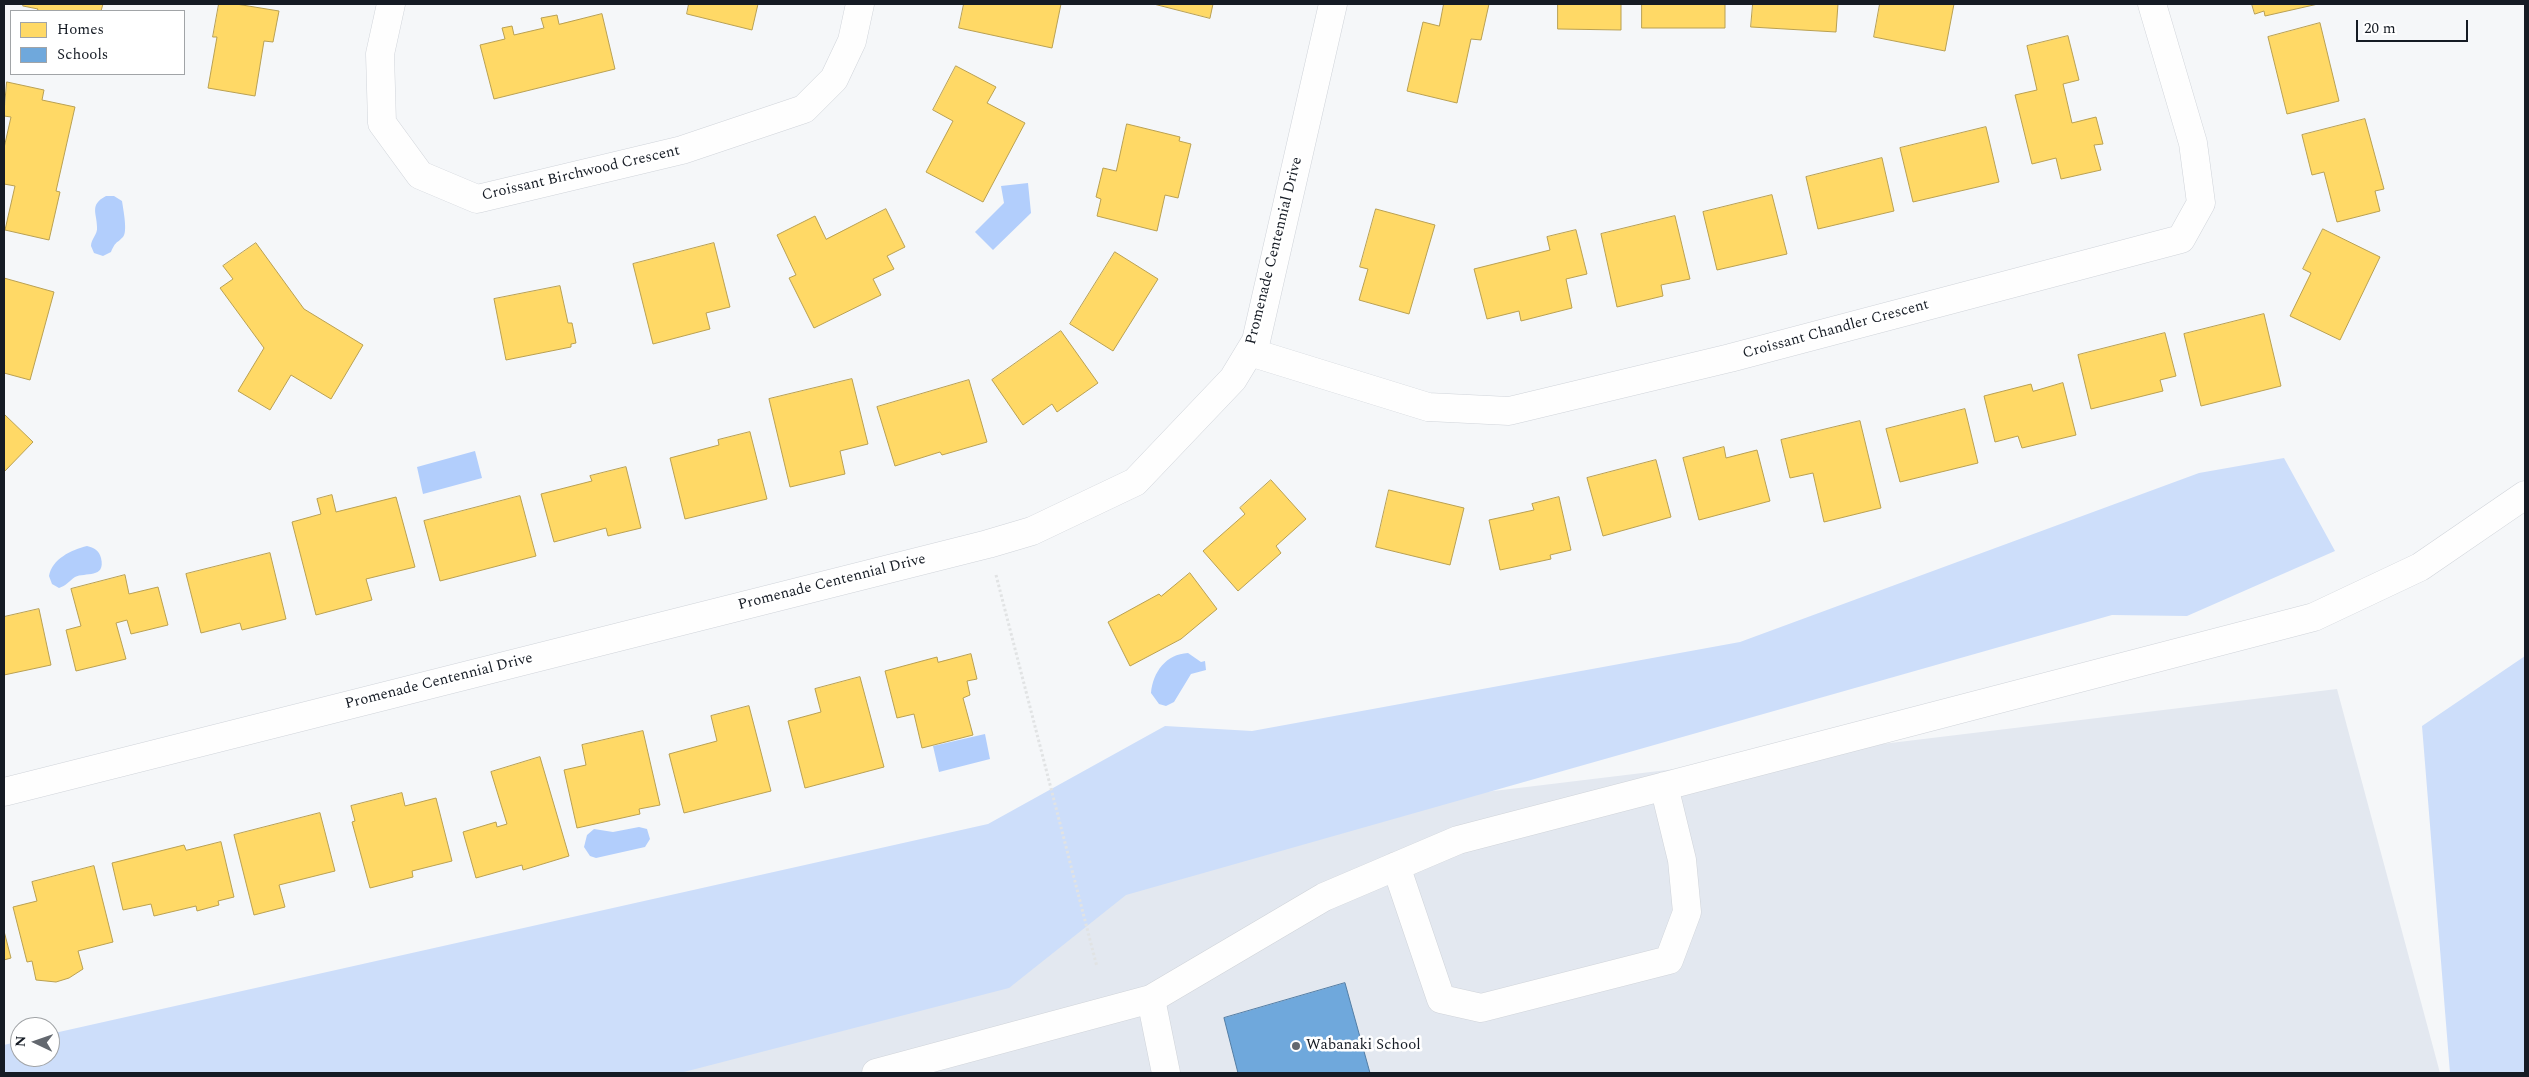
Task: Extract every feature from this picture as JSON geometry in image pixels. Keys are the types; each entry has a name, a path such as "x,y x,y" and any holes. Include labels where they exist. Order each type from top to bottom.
{"street":[{"name":"Croissant Birchwood Crescent","path":"391,4 380,54 382,123 420,175 477,199 682,150 804,109 834,79 852,40 860,4"},
{"name":"Promenade Centennial Drive","path":"4,792 988,544 1032,531 1135,482 1233,379 1256,341 1333,4"},
{"name":"Croissant Chandler Crescent","path":"1250,352 1428,407 1509,412 1730,358 2181,239 2201,203 2193,143 2152,4"},
{"path":"876,1073 1151,998 1324,897 1458,840 2314,617 2420,567 2525,495"},
{"path":"1396,866 1441,999 1480,1008 1669,960 1687,912 1682,860 1664,786"},
{"path":"1151,998 1166,1073"}],"path":[{"path":"988,544 1097,967"}],"shaded area":[{"path":"1028,183 1031,213 993,250 975,232 1004,203 1001,186"},
{"path":"106,196 114,196 122,201 125,230 123,237 111,252 103,256 94,253 91,246 97,230 96,206"},
{"path":"475,451 482,478 423,494 417,467"},
{"path":"2284,458 2335,551 2187,616 2112,615 1126,895 1009,988 680,1073 4,1073 4,1045 10,1044 10,1067 60,1067 60,1032 988,824 1165,726 1252,731 1740,642 2199,473"},
{"path":"87,546 99,553 102,565 98,572 75,577 59,588 52,584 49,576 58,560 75,550"},
{"path":"1188,653 1201,662 1205,661 1206,670 1191,674 1174,702 1166,706 1159,704 1151,693 1158,671 1173,657"},
{"path":"2525,656 2525,1073 2450,1073 2422,726"},
{"path":"2337,689 2440,1073 305,1073 1171,830"},
{"path":"985,734 990,759 939,772 933,746"},
{"path":"639,827 647,829 650,839 645,847 596,858 590,856 584,847 587,835 594,829 613,832"}],"building: Homes":[{"path":"24,4 103,4 101,10 38,10 23,6"},
{"path":"219,4 236,4 279,11 273,42 264,41 255,96 208,88 217,37 213,37"},
{"path":"689,4 758,4 752,30 687,14"},
{"path":"964,4 1061,4 1052,48 959,28"},
{"path":"1154,4 1213,4 1210,18"},
{"path":"1444,4 1489,4 1481,40 1471,39 1457,103 1407,91 1423,22 1439,26"},
{"path":"1558,4 1621,4 1621,30 1558,29"},
{"path":"1642,4 1725,4 1725,28 1642,28"},
{"path":"1753,4 1838,4 1836,32 1751,27"},
{"path":"1880,4 1954,4 1945,51 1874,37"},
{"path":"2252,4 2318,4 2265,16 2264,11 2255,14"},
{"path":"602,14 615,69 494,99 480,45 505,39 502,28 512,26 514,35 544,28 541,18 557,15 559,24"},
{"path":"2320,23 2339,101 2287,114 2268,37"},
{"path":"2068,36 2079,80 2063,84 2072,123 2096,117 2103,144 2094,145 2101,170 2061,179 2056,158 2032,164 2015,95 2037,90 2027,46"},
{"path":"956,66 996,87 987,103 1025,123 983,202 926,172 953,121 933,110"},
{"path":"7,82 44,90 42,100 75,107 56,191 60,192 49,240 5,230 15,186 4,184 4,148 11,117 4,116"},
{"path":"2365,119 2384,189 2375,191 2380,211 2337,222 2324,172 2312,175 2302,135"},
{"path":"1127,124 1180,137 1179,141 1191,144 1178,198 1165,195 1157,231 1097,216 1101,199 1096,197 1103,168 1116,171"},
{"path":"1986,127 1999,182 1913,202 1900,148"},
{"path":"1882,158 1894,211 1818,229 1806,177"},
{"path":"1772,195 1787,254 1717,270 1703,212"},
{"path":"886,209 905,247 887,256 894,269 873,279 881,295 814,328 789,278 796,275 777,235 815,216 826,239"},
{"path":"1376,209 1435,225 1409,314 1359,300 1368,269 1360,267"},
{"path":"1675,216 1690,279 1661,285 1663,296 1617,307 1601,234"},
{"path":"2323,229 2380,257 2340,340 2290,316 2311,273 2303,269"},
{"path":"1576,230 1587,274 1566,279 1572,308 1521,321 1519,311 1487,319 1474,269 1550,250 1547,237"},
{"path":"256,243 304,309 363,345 331,399 291,375 270,410 238,391 264,348 220,288 233,279 223,266"},
{"path":"714,243 730,307 706,313 710,329 653,344 633,264"},
{"path":"1115,252 1158,279 1113,351 1070,324"},
{"path":"4,278 54,292 30,380 4,373"},
{"path":"560,286 568,323 572,323 576,343 571,344 571,347 506,360 494,299"},
{"path":"2264,314 2281,386 2201,406 2184,334"},
{"path":"1061,331 1098,383 1057,412 1052,404 1023,425 992,380"},
{"path":"2165,333 2176,376 2160,380 2163,391 2091,409 2078,355"},
{"path":"852,379 868,444 840,451 845,474 790,487 769,399"},
{"path":"969,380 987,442 942,455 940,452 895,466 877,407"},
{"path":"2063,383 2076,435 2022,448 2018,436 1995,442 1984,396 2031,384 2033,391"},
{"path":"1965,409 1978,463 1900,482 1886,429"},
{"path":"4,414 33,442 4,472"},
{"path":"1860,421 1881,508 1824,522 1813,473 1790,478 1781,440"},
{"path":"750,432 767,499 685,519 670,458 719,445 718,440"},
{"path":"1724,447 1726,458 1757,450 1770,501 1699,520 1683,458"},
{"path":"1656,460 1671,517 1603,536 1587,478"},
{"path":"626,467 641,528 608,536 606,528 554,542 541,494 592,481 590,476"},
{"path":"1271,480 1306,519 1276,546 1281,553 1238,591 1203,551 1245,514 1240,508"},
{"path":"1389,490 1464,508 1450,565 1376,547"},
{"path":"332,495 336,512 396,497 415,567 366,579 372,600 316,615 292,522 321,514 317,499"},
{"path":"520,496 536,556 440,581 424,521"},
{"path":"1559,497 1571,550 1550,555 1551,559 1500,570 1489,520 1534,510 1532,504"},
{"path":"270,553 286,619 242,630 240,623 201,633 186,574"},
{"path":"1190,573 1217,609 1181,639 1130,666 1108,622 1159,594 1161,596"},
{"path":"125,575 129,594 158,587 168,625 131,634 127,620 116,623 126,659 76,671 66,630 81,626 71,589"},
{"path":"39,609 51,665 4,675 4,617"},
{"path":"971,654 977,679 967,681 970,695 963,698 973,735 922,748 914,714 897,718 885,671 937,657 938,662"},
{"path":"860,677 884,767 805,788 788,721 821,712 815,689"},
{"path":"749,706 771,791 684,813 669,754 717,741 711,716"},
{"path":"643,731 660,805 639,809 640,814 577,828 564,770 586,765 582,745"},
{"path":"540,757 569,856 523,870 522,865 476,878 463,832 496,822 497,827 507,824 491,772"},
{"path":"402,793 405,806 436,798 452,861 412,871 413,877 370,888 352,822 355,821 351,806"},
{"path":"320,813 335,871 279,885 285,907 254,915 234,835"},
{"path":"221,842 234,897 218,901 219,905 197,911 196,906 154,916 151,904 123,910 112,863 184,845 186,850"},
{"path":"94,866 113,942 78,951 83,969 69,978 56,982 36,980 32,961 27,962 13,907 37,901 32,882"},
{"path":"4,931 11,958 4,960"}],"building: Schools":[{"name":"Wabanaki School","path":"1345,983 1370,1073 1238,1073 1224,1018"}],"place":[{"name":"Wabanaki School","path":"1296,1046"}]}
